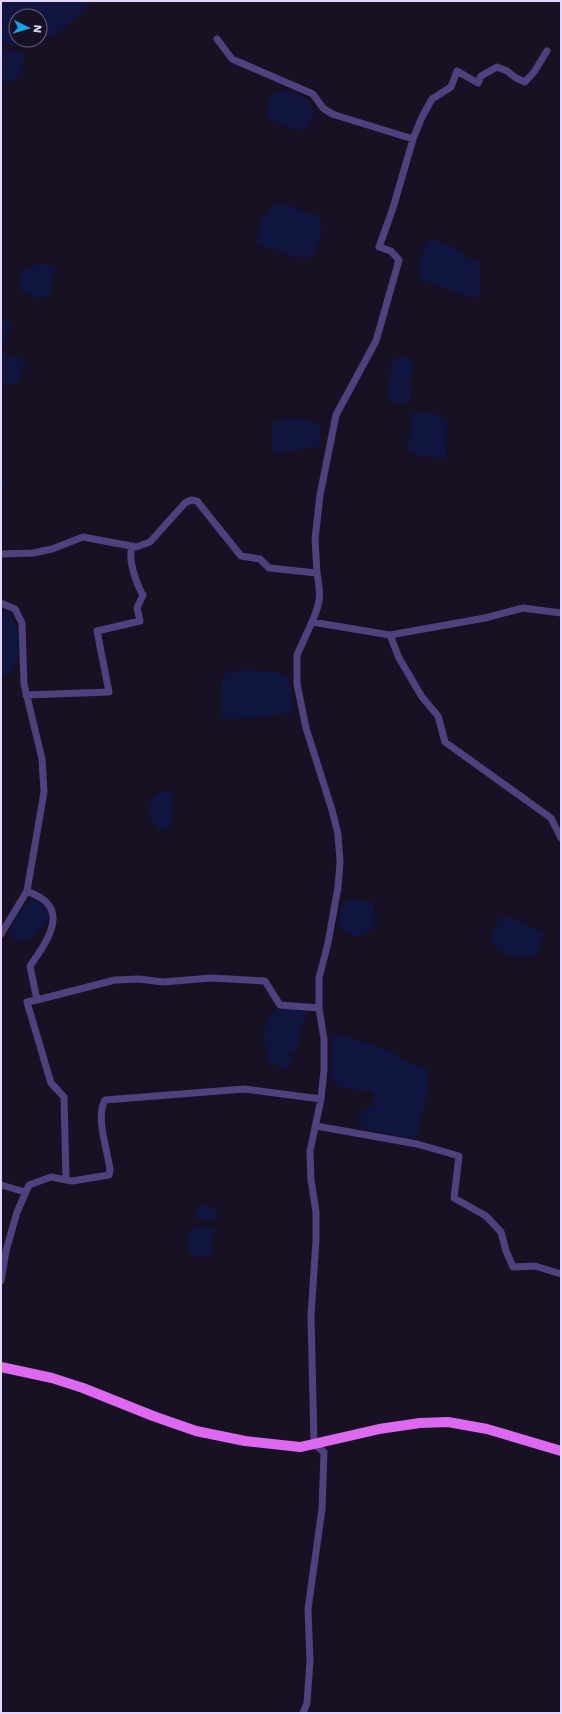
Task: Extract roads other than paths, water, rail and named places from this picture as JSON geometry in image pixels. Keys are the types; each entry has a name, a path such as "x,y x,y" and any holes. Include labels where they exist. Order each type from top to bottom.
{"main road":[{"path":"1,1367 52,1378 83,1388 153,1416 196,1431 258,1443 300,1447 379,1429 420,1423 448,1422 487,1429 561,1451"}],"street":[{"path":"218,39 232,59 313,94 323,108 332,114 413,139"},
{"path":"303,1713 307,1703 310,1661 308,1609 322,1509 324,1452 314,1444 311,1316 316,1240 316,1212 311,1180 310,1150 321,1099 324,1070 324,1039 319,1008 319,978 328,943 338,887 340,862 338,834 306,728 297,684 297,655 317,611 321,592 317,573 315,539 320,495 329,443 336,415 376,341 399,260 391,251 379,247 393,208 413,139 422,118 432,99 451,87 457,71 478,83 481,76 497,67 507,70 516,78 525,82 534,72 547,50"},
{"path":"1,554 33,553 52,549 83,537 133,546 144,545 150,542 185,503 191,500 198,501 241,556 260,559 269,568 317,573"},
{"path":"26,695 109,692 97,631 140,621 137,608 143,595 136,580 132,561 131,550 133,546"},
{"path":"1,603 14,609 22,623 24,684 42,759 44,792 27,891 1,934"},
{"path":"312,622 390,635 485,618 523,608 561,613"},
{"path":"390,635 399,658 422,697 438,716 445,742 551,818 561,838"},
{"path":"27,891 45,900 50,906 54,919 47,942 30,966 36,1000"},
{"path":"66,1180 64,1097 51,1083 27,1002 115,980 139,979 163,982 218,978 264,981 280,1005 319,1008"},
{"path":"1,1281 6,1251 16,1212 29,1185 51,1177 72,1181 109,1175 110,1170 103,1134 101,1107 105,1100 244,1089 321,1099"},
{"path":"316,1126 416,1144 459,1156 454,1198 486,1216 501,1232 506,1251 513,1267 535,1266 561,1274"},
{"path":"1,1185 26,1192"}]}
